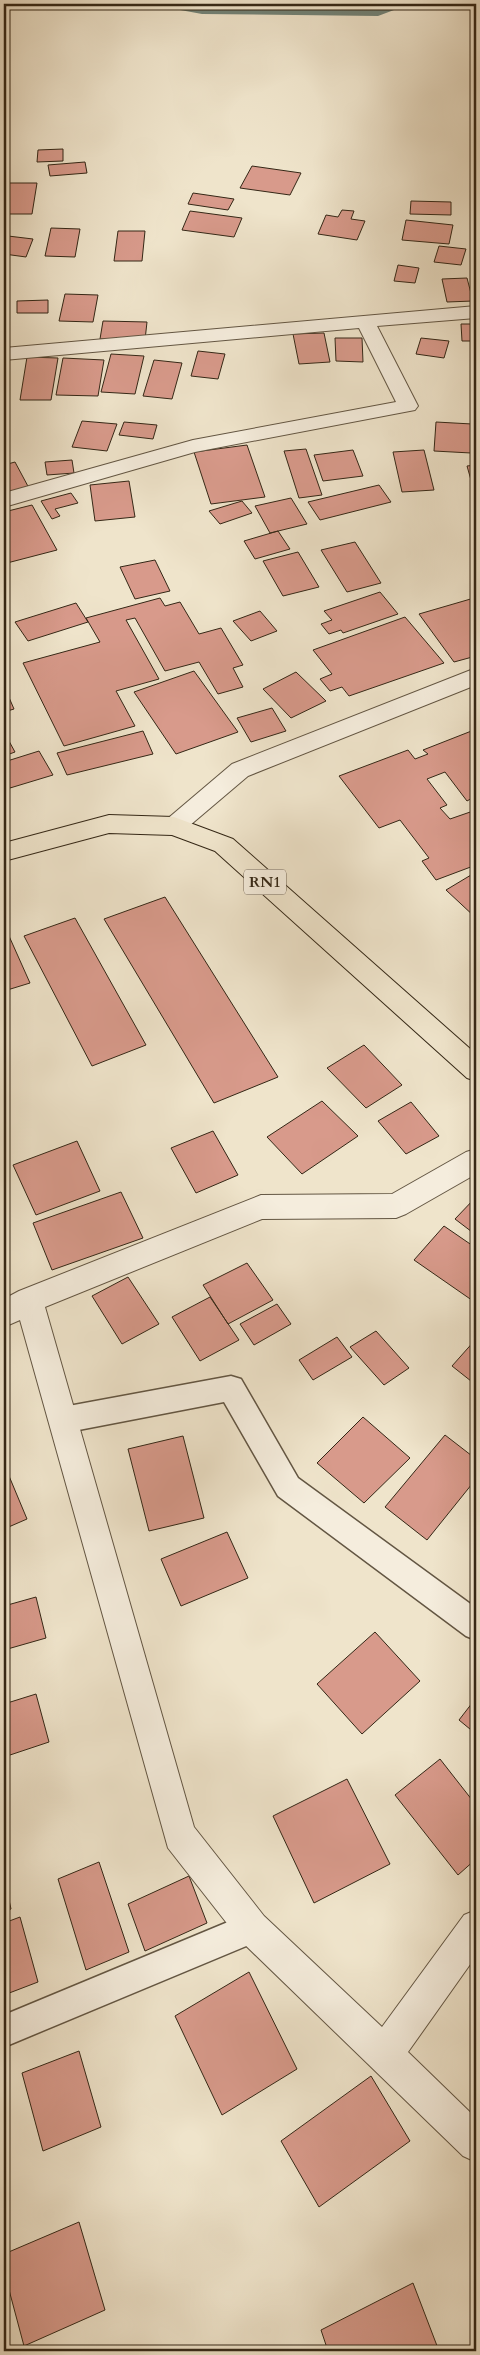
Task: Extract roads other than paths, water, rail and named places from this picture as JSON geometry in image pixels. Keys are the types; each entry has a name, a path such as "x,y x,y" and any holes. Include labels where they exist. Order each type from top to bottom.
{"highway":[{"name":"RN1","path":"4,852 109,824 174,826 224,845 472,1061"}],"street":[{"path":"4,354 366,323 446,313 476,312"},
{"path":"4,500 193,446 408,406 366,323"},
{"path":"174,826 240,770 476,676"},
{"path":"476,1160 396,1206 261,1207 17,1307 63,1420 180,1836 252,1928 476,2143"},
{"path":"384,2055 476,1927"}],"lane":[{"path":"63,1420 230,1388 288,1487 476,1626"},
{"path":"4,2031 252,1928"}],"waterway":[{"path":"164,4 202,11 378,13 405,4"}]}
